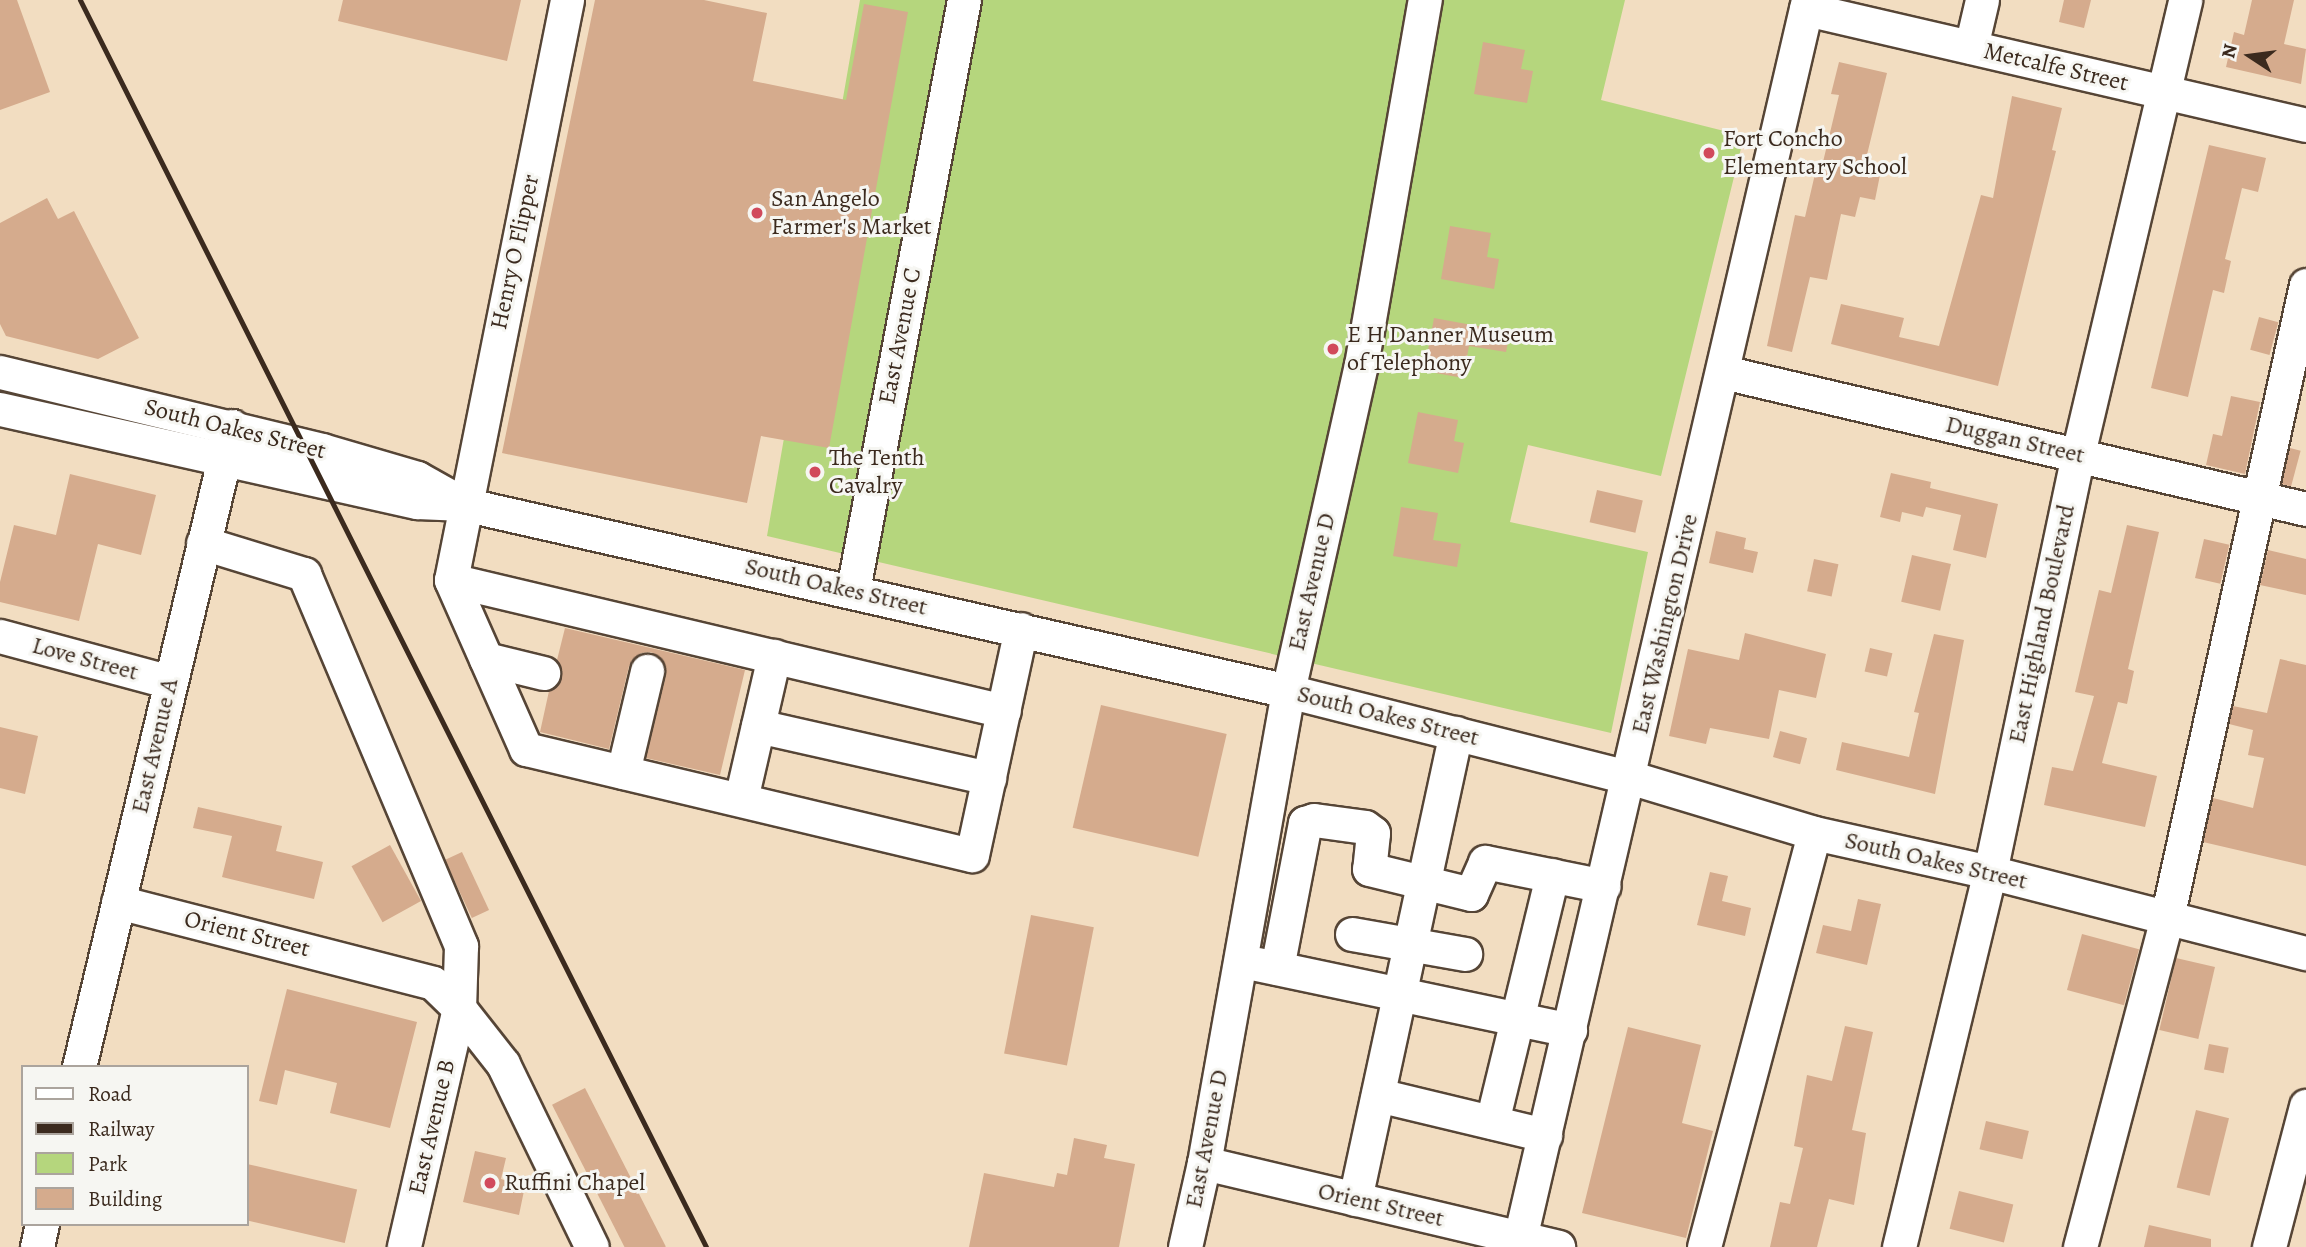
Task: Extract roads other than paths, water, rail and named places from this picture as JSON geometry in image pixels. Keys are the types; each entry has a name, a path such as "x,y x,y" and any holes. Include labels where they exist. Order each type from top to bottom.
{"street":[{"name":"Henry O Flipper","path":"451,580 463,504 567,0"},
{"name":"East Avenue C","path":"853,590 964,0"},
{"name":"East Avenue D","path":"1185,1247 1204,1163 1287,691 1361,365 1425,0"},
{"path":"1971,47 1982,0"},
{"name":"East Highland Boulevard","path":"1899,1247 1990,872 2078,454 2185,0"},
{"name":"Metcalfe Street","path":"1807,4 1971,47 2306,125"},
{"name":"East Washington Drive","path":"1520,1243 1807,4"},
{"path":"2080,1247 2167,918 2257,497 2306,285"},
{"name":"South Oakes Street","path":"0,372 232,426 417,478 463,504"},
{"name":"Duggan Street","path":"1723,372 2306,509"},
{"name":"South Oakes Street","path":"0,409 417,502 463,504 853,590 1287,691 1629,777 1814,833 1990,872 2306,953"},
{"name":"East Avenue A","path":"79,1065 232,426"},
{"name":"East Avenue B","path":"203,544 304,574 461,946 459,1008 404,1247"},
{"path":"451,580 1004,711"},
{"path":"451,580 526,749 972,855 1021,629"},
{"name":"Love Street","path":"0,636 170,682"},
{"path":"741,799 774,656"},
{"path":"486,659 543,673"},
{"path":"623,772 647,671"},
{"path":"758,726 989,778"},
{"path":"1356,1199 1456,733"},
{"path":"1266,814 1306,823 1327,820 1365,827 1373,833 1369,869 1425,880 1472,894 1485,862 1604,886"},
{"path":"1277,968 1306,823"},
{"path":"1704,1247 1814,833"},
{"path":"1492,1122 1552,875"},
{"name":"Orient Street","path":"118,902 375,965 433,982 459,1008 503,1064 592,1247"},
{"path":"1352,934 1465,954"},
{"path":"1240,961 1570,1030"},
{"path":"1378,1095 1545,1135"},
{"path":"2269,1247 2306,1106"},
{"name":"Orient Street","path":"1204,1163 1356,1199 1520,1243 1558,1247"},
{"path":"37,1247 42,1226"}],"railway":[{"path":"80,0 706,1247"}],"place":[{"name":"Fort Concho Elementary School","path":"1709,153"},
{"name":"San Angelo Farmer's Market","path":"757,213"},
{"name":"E H Danner Museum of Telephony","path":"1333,349"},
{"name":"The Tenth Cavalry","path":"815,472"},
{"name":"Ruffini Chapel","path":"490,1183"}]}
